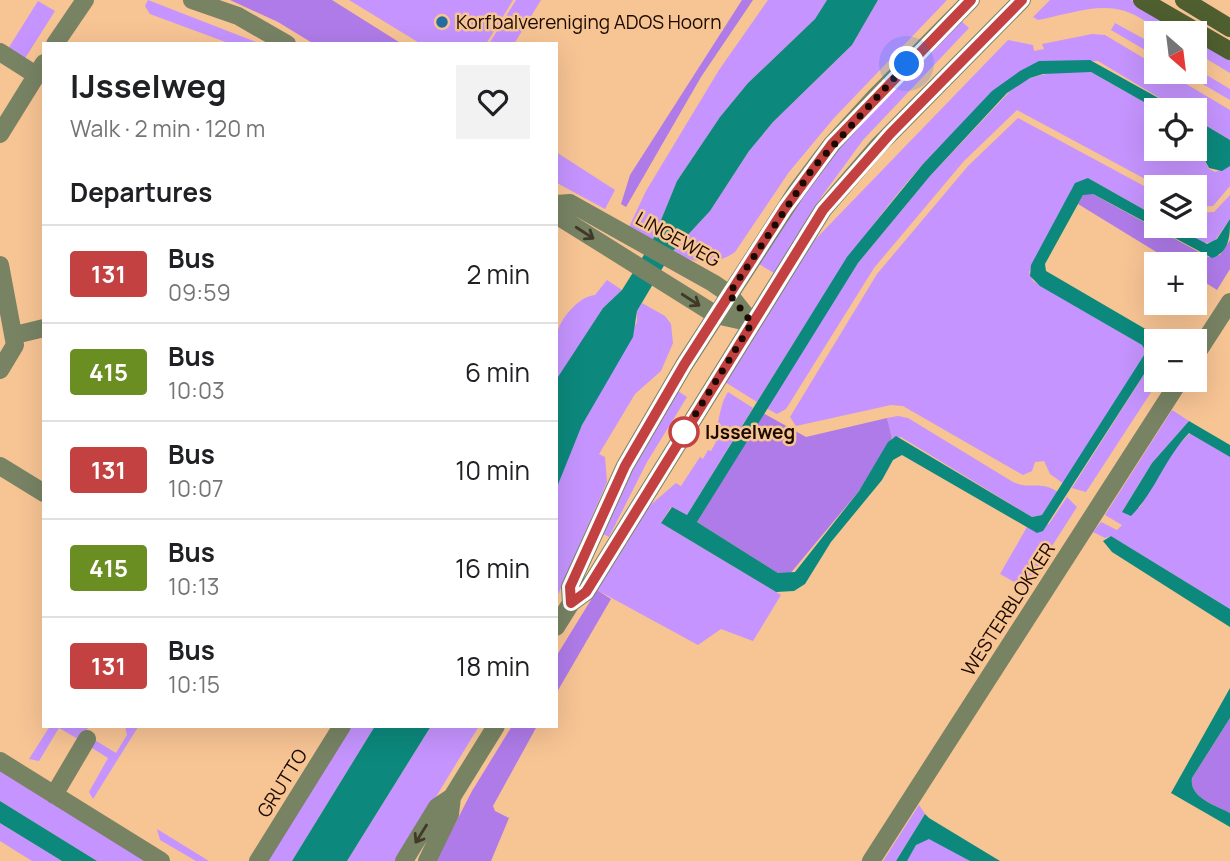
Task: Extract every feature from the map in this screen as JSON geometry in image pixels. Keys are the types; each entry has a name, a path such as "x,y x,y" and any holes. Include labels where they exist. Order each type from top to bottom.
{"main road":[{"path":"1142,0 1230,51"},
{"path":"1184,0 1230,28"}],"street":[{"path":"56,42 85,0"},
{"path":"192,0 238,16 284,42"},
{"path":"571,603 570,587 614,487 729,294 832,144 971,0"},
{"path":"558,624 571,603 586,592 752,323 838,191 1022,0"},
{"path":"0,52 40,69 0,134"},
{"name":"LINGEWEG","path":"558,204 570,203 729,294 752,323"},
{"path":"558,214 716,315 752,323"},
{"path":"0,265 15,335 15,345 0,370"},
{"path":"1207,337 1230,302"},
{"path":"15,335 42,328"},
{"name":"WESTERBLOKKER","path":"871,861 1172,392"},
{"path":"0,466 42,492"},
{"name":"GRUTTO","path":"258,861 341,728"},
{"path":"404,861 437,807 452,797 495,728"},
{"path":"54,795 87,739"},
{"path":"0,761 162,861"},
{"path":"427,861 450,814 452,797"}],"shaded area":[{"path":"148,0 256,42 226,42 150,14 145,6"},
{"path":"230,0 332,0 399,42 311,42 278,22"},
{"name":"Korfbalvereniging ADOS Hoorn","path":"349,0 513,0 487,42 418,42"},
{"path":"516,0 541,0 515,42 490,42"},
{"path":"742,0 753,0 701,77 626,207 621,204 630,175"},
{"path":"768,0 827,0 815,19 748,83 720,117 677,181 652,242 629,227 646,191 719,70"},
{"path":"878,0 947,0 834,118 789,172 735,252 719,260 704,262 672,252 710,211 749,151 773,122 852,45"},
{"path":"1050,0 1131,0 1166,21 1145,21 1125,11 1104,8 1038,20 1033,17"},
{"path":"38,1 55,11 22,63 6,52"},
{"path":"960,20 969,28 863,140 822,196 774,273 757,263 826,161"},
{"path":"1115,23 1144,39 1144,49 1111,30"},
{"path":"1092,34 1105,35 1144,58 1144,84 1186,84 1230,110 1230,140 1207,126 1207,98 1160,98 1098,61 1039,61 951,136 900,191 835,279 757,402 725,382 807,248 1008,40 1033,45 1034,51 1044,49 1042,44"},
{"path":"1208,47 1230,60 1230,73 1208,60"},
{"path":"1054,72 1091,72 1144,102 1144,161 1205,161 1209,169 1215,172 1230,166 1230,186 1213,206 1207,206 1207,175 1144,175 1144,178 1017,110 964,161 874,268 786,409 777,414 766,408 858,263 930,176 1015,86 1030,78"},
{"path":"1208,76 1230,89 1230,100 1203,84 1208,84"},
{"path":"1018,118 1144,186 1144,210 1088,178 1029,272 1033,281 1144,348 1144,355 1064,484 1050,474 1044,461 1035,462 1032,471 1023,475 903,406 891,405 796,426 790,417 877,274 968,166"},
{"path":"558,153 615,190 605,209 558,184"},
{"path":"1089,192 1144,222 1144,238 1173,238 1199,252 1156,252 1078,204 1083,195"},
{"path":"1230,195 1230,219 1214,242 1204,243 1195,238 1207,238 1207,212 1214,212"},
{"path":"1230,240 1230,269 1217,290 1207,284 1207,256 1220,255"},
{"path":"607,280 622,290 603,308 558,378 558,330 561,323 576,304 595,295"},
{"path":"642,303 665,316 671,324 673,343 661,371 635,394 599,454 605,457 607,482 558,595 558,482 582,425 637,322 637,311"},
{"path":"1144,374 1144,392 1151,392 1086,492 1072,488"},
{"path":"678,391 687,397 647,462 609,537 603,534 633,466"},
{"path":"728,392 753,408 687,515 671,507 661,523 781,595 753,641 721,629 698,645 597,590 648,507 676,483 681,486 700,457 703,459 708,450 711,451 716,442 712,438"},
{"path":"1172,410 1189,421 1152,463 1122,512 1140,507 1170,454 1190,433 1230,457 1230,609 1111,536 1105,538 1093,532 1101,522 1117,530 1122,525 1105,515"},
{"path":"763,413 806,437 887,418 892,438 859,491 789,575 778,573 697,522"},
{"path":"887,418 908,418 1013,482 1046,486 1058,492 1042,515 1032,517 901,437 892,438"},
{"path":"1067,497 1077,507 1025,588 1000,574 1027,527 1049,524"},
{"path":"597,590 611,599 558,690 558,653"},
{"path":"1230,718 1230,813 1199,796 1192,785 1192,778"},
{"path":"49,728 59,728 39,761 29,759"},
{"path":"59,728 88,728 78,739"},
{"path":"125,728 137,728 93,799 89,792 108,758 92,748 93,739 116,753 127,735"},
{"path":"349,728 374,728 292,861 267,861"},
{"path":"430,728 478,728 397,861 347,861"},
{"path":"511,728 536,728 493,806 495,811 509,818 491,861 436,861 472,791"},
{"path":"0,771 145,861 97,861 0,801"},
{"path":"919,805 925,814 896,861 883,861"},
{"path":"0,823 62,861 32,861 0,841"},
{"path":"157,829 209,861 196,861 160,840"},
{"path":"923,834 970,861 906,861"}],"water":[{"path":"827,0 878,0 852,45 773,122 749,151 710,211 672,252 637,311 633,337 582,425 558,485 558,377 603,308 622,290 652,242 677,181 720,117 748,83 815,19"},
{"path":"1090,60 1158,98 1144,98 1144,102 1091,72 1043,74 1030,78 1007,93 930,176 858,263 697,522 778,573 795,572 859,491 888,442 896,436 1032,517 1042,515 1144,355 1144,374 1043,531 1037,533 902,455 893,460 882,480 831,542 805,584 794,591 776,592 661,523 672,507 687,515 847,257 923,164 992,91 1039,61"},
{"path":"1207,126 1230,140 1230,166 1222,171 1209,168 1205,161"},
{"path":"1088,178 1144,210 1144,221 1093,194 1083,195 1045,264 1046,271 1145,329 1144,348 1040,286 1030,276 1031,265 1075,183"},
{"path":"1230,219 1229,237 1222,252 1212,258 1207,255 1207,252 1201,252 1175,238 1196,238 1207,244 1217,239"},
{"path":"1189,421 1230,445 1230,457 1189,433 1139,507 1131,516 1122,512 1152,463"},
{"path":"1111,536 1230,609 1230,627 1112,552 1103,541"},
{"path":"1230,688 1230,718 1192,778 1192,785 1199,796 1230,813 1230,827 1171,793"},
{"path":"374,728 430,728 347,861 292,861"},
{"path":"0,801 97,861 62,861 0,823"},
{"path":"925,814 1000,861 970,861 929,839 916,845 907,861 896,861"}],"bus line":[{"name":"131","path":"971,0 832,144 775,223 684,365 625,466 570,587 571,603 586,592 823,210 890,134 1022,0"}],"place":[{"name":"Korfbalvereniging ADOS Hoorn","path":"442,22"},
{"name":"IJsselweg","path":"684,432"}],"route":[{"path":"684,432 680,439 752,323 729,294 813,168 907,64"}]}
